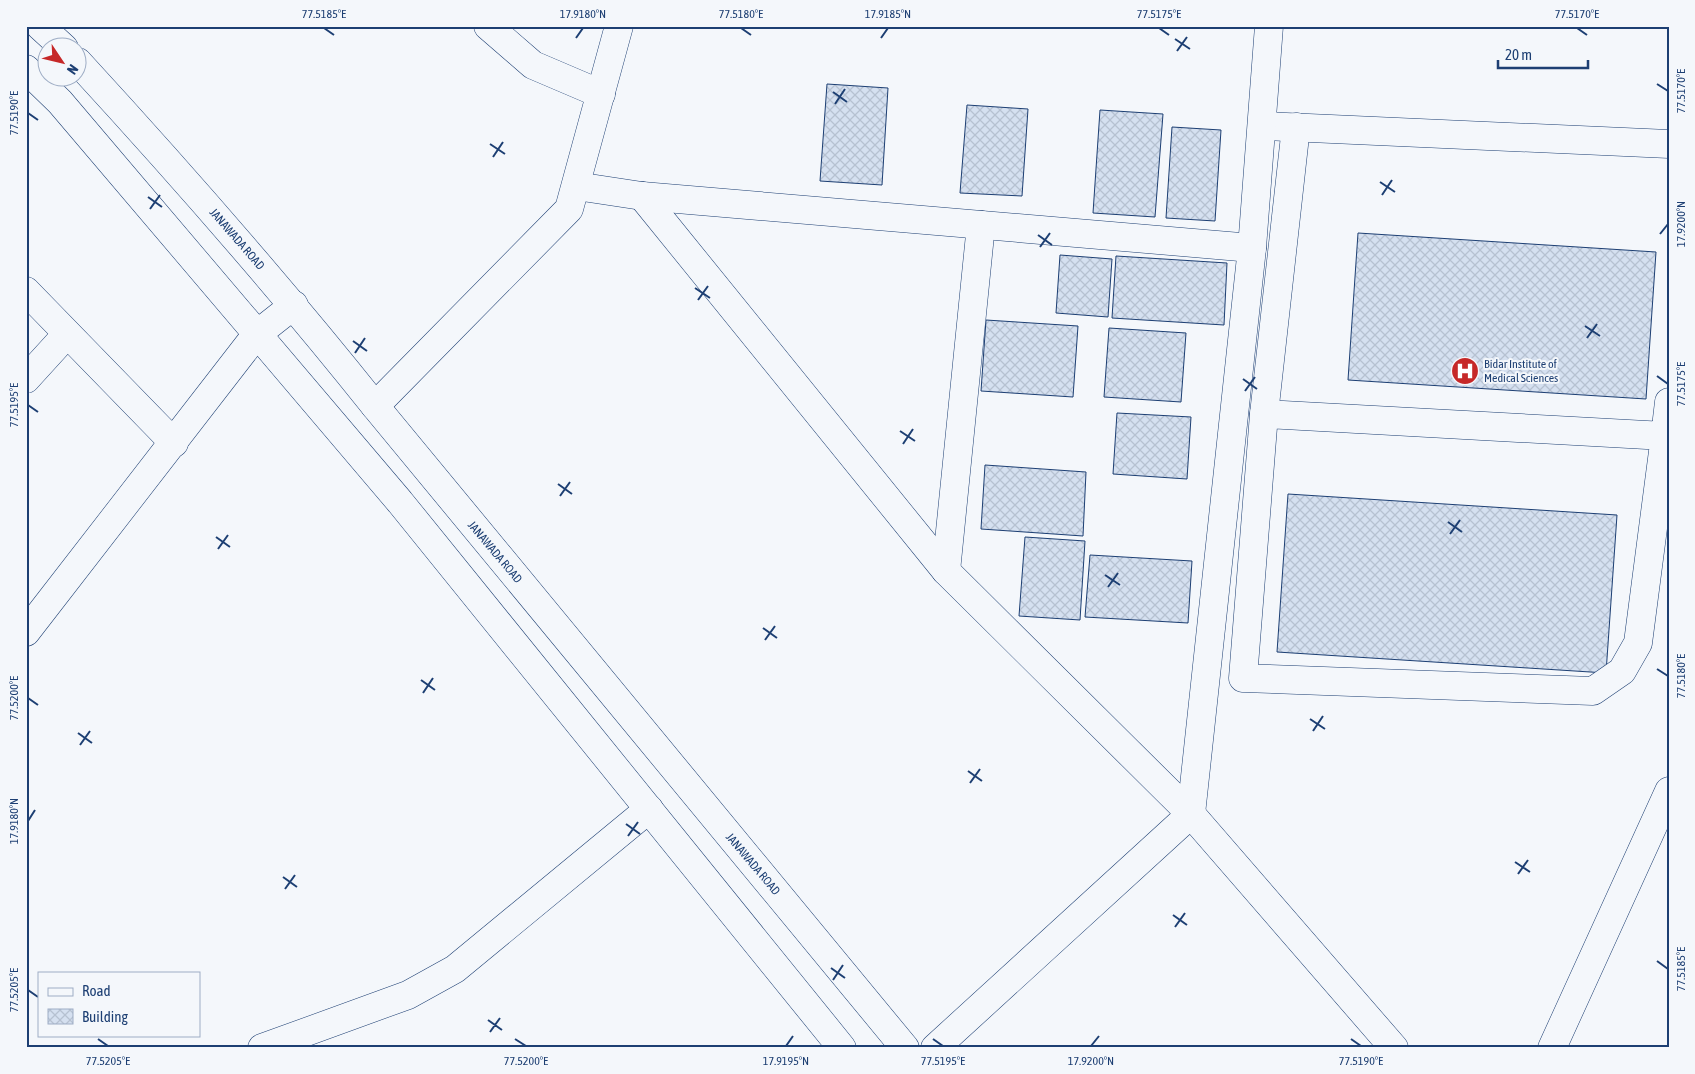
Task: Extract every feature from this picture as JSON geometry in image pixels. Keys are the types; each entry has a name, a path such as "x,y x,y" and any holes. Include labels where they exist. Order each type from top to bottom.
{"street":[{"path":"40,26 53,38"},
{"path":"488,26 533,65 601,94"},
{"path":"375,406 569,209 620,26"},
{"path":"936,1048 1191,814 1252,248 1269,26"},
{"path":"26,68 60,102 256,335 400,502 842,1048"},
{"name":"JANAWADA ROAD","path":"88,73 178,170 294,305 375,406 905,1048"},
{"path":"1262,126 1669,144"},
{"path":"1296,127 1264,414 1243,678 1593,691 1622,671 1638,643 1669,402"},
{"path":"576,186 642,196 1252,248"},
{"path":"642,196 946,571 1191,814 1394,1048"},
{"path":"946,571 981,225"},
{"path":"26,291 174,443"},
{"path":"26,632 256,335 294,305"},
{"path":"26,379 67,334"},
{"path":"1264,414 1665,436"},
{"path":"1552,1048 1669,790"},
{"path":"262,1048 408,994 447,974 649,809"}],"building":[{"path":"827,84 888,88 882,185 820,181"},
{"path":"967,105 1028,109 1022,196 960,193"},
{"path":"1100,110 1163,114 1155,217 1093,213"},
{"path":"1172,127 1221,130 1215,221 1166,218"},
{"path":"1358,233 1656,252 1646,399 1348,380"},
{"path":"1060,255 1112,259 1108,317 1056,313"},
{"path":"1116,256 1227,263 1224,325 1112,318"},
{"path":"986,320 1078,326 1073,397 981,391"},
{"path":"1109,328 1186,333 1181,402 1104,397"},
{"path":"1117,413 1191,417 1187,479 1113,474"},
{"path":"985,465 1086,472 1083,536 981,529"},
{"path":"1288,494 1617,515 1606,673 1277,652"},
{"path":"1025,537 1085,541 1080,620 1019,616"},
{"path":"1090,555 1192,561 1188,623 1085,617"}],"place":[{"name":"Bidar Institute of Medical Sciences","path":"1465,371"}]}
